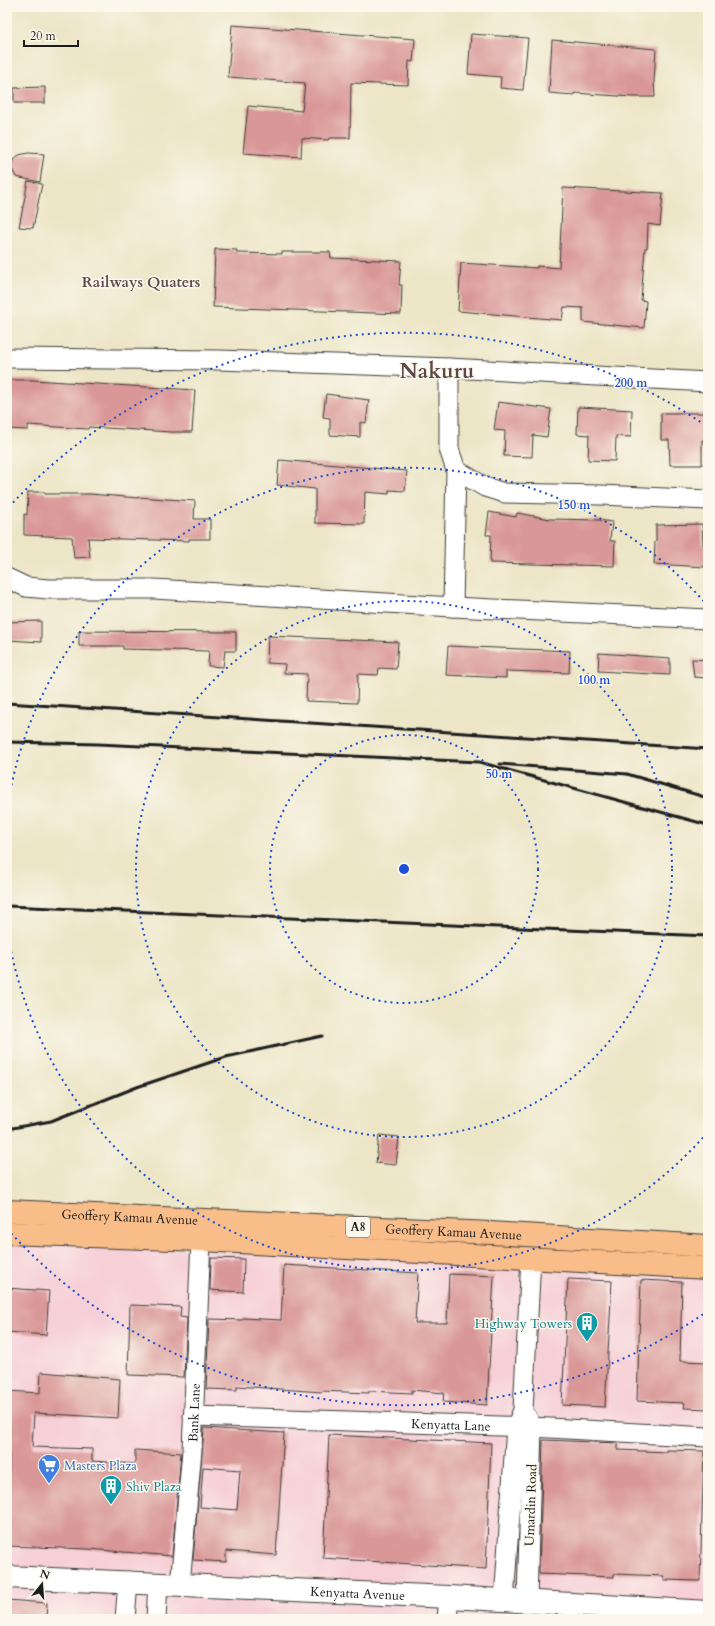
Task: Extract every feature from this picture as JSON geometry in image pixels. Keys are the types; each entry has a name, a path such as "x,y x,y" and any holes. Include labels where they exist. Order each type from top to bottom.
{"highway":[{"name":"Geoffery Kamau Avenue","path":"7,1211 491,1233 708,1246"},
{"name":"Geoffery Kamau Avenue","path":"7,1233 202,1240 708,1268"}],"street":[{"path":"7,358 219,360 450,368 708,382"},
{"path":"450,368 449,449 456,470 453,607"},
{"path":"456,470 485,487 504,493 601,495 708,500"},
{"path":"7,578 26,587 48,589 154,589 453,607 708,619"},
{"name":"Bank Lane","path":"180,1585 192,1450 202,1240"},
{"name":"Umardin Road","path":"527,1602 524,1422 531,1258"},
{"name":"Kenyatta Lane","path":"193,1416 524,1422 708,1437"},
{"name":"Umardin Road","path":"504,1600 524,1422"},
{"name":"Kenyatta Avenue","path":"7,1577 504,1600 673,1615 708,1612"},
{"path":"125,1619 128,1582"},
{"path":"156,1619 158,1583"},
{"path":"447,1619 448,1597"}],"shaded area":[{"path":"7,1240 708,1275 708,1619 7,1619"}],"building":[{"path":"232,25 415,39 413,62 409,61 408,85 351,83 350,138 329,138 328,140 302,138 301,157 243,153 248,106 302,111 305,83 228,77"},
{"path":"471,34 528,38 523,90 500,88 501,77 468,74"},
{"path":"552,40 656,49 654,81 655,97 549,93"},
{"path":"45,87 45,103 14,103 14,88"},
{"path":"28,153 44,154 40,182 16,177 11,167 13,160 19,155"},
{"path":"28,181 42,184 33,228 19,227"},
{"path":"563,188 663,193 660,226 648,224 647,248 645,248 641,300 646,301 644,328 583,322 583,308 564,307 562,320 458,311 461,263 559,268"},
{"path":"215,249 237,250 237,253 282,254 282,252 330,252 331,258 401,261 399,285 402,285 401,314 213,307"},
{"path":"7,380 33,380 195,390 192,432 89,427 88,429 28,425 28,430 7,429"},
{"path":"326,394 369,400 366,423 360,422 360,437 330,435 330,418 323,417"},
{"path":"498,402 551,409 547,437 533,435 532,457 504,456 505,431 494,430"},
{"path":"578,407 632,410 631,437 616,436 615,461 588,460 589,435 577,434"},
{"path":"661,413 708,413 708,440 702,440 702,465 670,465 669,440 661,440"},
{"path":"279,460 407,471 405,491 389,490 389,494 365,492 364,524 315,523 315,489 277,485"},
{"path":"28,492 45,492 45,494 90,494 195,501 194,519 210,519 210,539 189,539 189,541 88,538 90,557 74,558 72,537 24,535 24,514 27,515"},
{"path":"489,512 516,517 517,513 550,519 599,520 612,522 610,541 615,541 614,566 490,563 491,535 486,535"},
{"path":"702,524 703,545 706,545 705,567 654,564 656,525"},
{"path":"41,621 41,642 7,640 7,622"},
{"path":"79,631 236,632 236,651 225,651 223,667 208,666 209,651 123,649 123,646 79,646"},
{"path":"268,636 398,642 396,669 379,668 378,675 358,674 357,703 306,701 307,674 284,673 285,664 267,663"},
{"path":"448,646 570,651 569,673 506,671 506,678 446,675"},
{"path":"599,653 670,658 670,675 598,671"},
{"path":"692,659 708,660 708,678 694,677"},
{"path":"379,1135 399,1137 396,1165 376,1163"},
{"path":"211,1258 244,1259 243,1292 210,1290"},
{"path":"284,1265 418,1273 415,1323 447,1323 449,1274 494,1276 487,1405 443,1402 444,1393 412,1390 412,1393 369,1391 369,1393 322,1392 237,1386 237,1390 206,1389 209,1319 242,1320 243,1318 281,1320"},
{"name":"Highway Towers","path":"568,1279 612,1281 605,1407 562,1405"},
{"path":"641,1280 682,1282 680,1361 708,1362 708,1409 684,1408 685,1403 637,1401"},
{"path":"7,1288 49,1291 46,1335 7,1332"},
{"path":"130,1305 181,1307 180,1317 187,1318 184,1377 128,1375"},
{"path":"41,1372 120,1379 118,1418 34,1413 32,1447 92,1449 92,1461 135,1464 135,1450 181,1453 172,1556 88,1549 7,1546 10,1427 7,1427 7,1391 40,1393"},
{"path":"204,1428 284,1433 276,1555 226,1551 226,1562 193,1560","holes":["203,1467 240,1470 237,1510 200,1507"]},
{"path":"329,1435 491,1443 486,1569 323,1558"},
{"path":"543,1440 618,1443 618,1450 667,1452 667,1450 704,1451 700,1581 664,1580 664,1576 614,1574 614,1577 539,1574"},
{"path":"7,1600 47,1603 46,1619 7,1619"}],"railway":[{"path":"7,703 708,749"},
{"path":"7,742 98,744 479,762 708,825"},
{"path":"500,764 627,774 708,798"},
{"path":"7,906 708,936"},
{"path":"7,1129 51,1121 137,1087 226,1057 322,1036"}],"place":[{"name":"Highway Towers","path":"587,1342"},
{"name":"Masters Plaza","path":"49,1484"},
{"name":"Shiv Plaza","path":"111,1506"}],"district":[{"name":"Railways Quaters","path":"141,282"},
{"name":"Nakuru","path":"437,371"}]}
